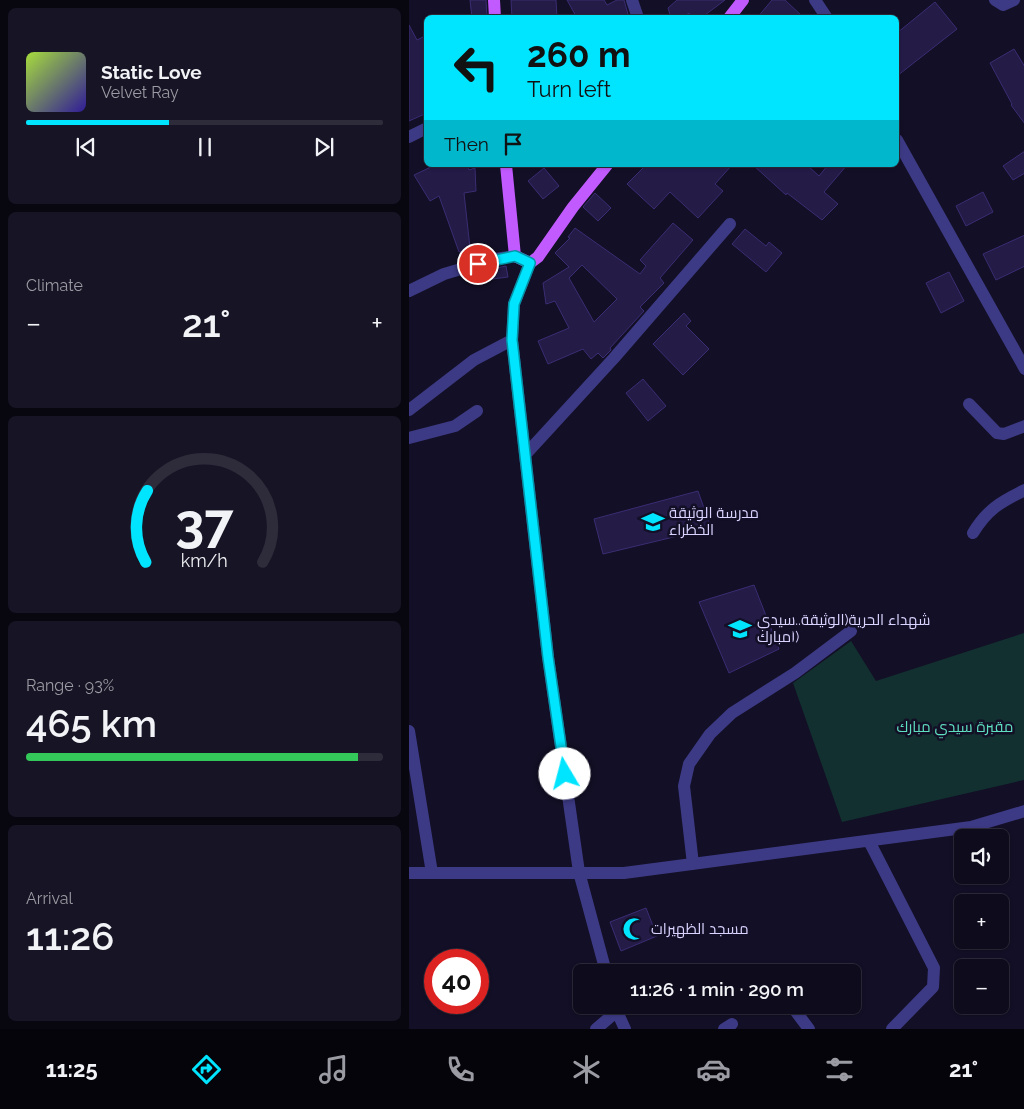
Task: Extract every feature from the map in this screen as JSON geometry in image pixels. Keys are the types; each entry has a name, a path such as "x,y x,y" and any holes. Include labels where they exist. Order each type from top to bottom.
{"main road":[{"path":"494,0 495,15"},
{"path":"731,15 743,0"},
{"path":"506,167 515,256 530,263 538,257 573,207 605,167"}],"street":[{"path":"632,0 637,15"},
{"path":"815,0 825,15"},
{"path":"995,0 1003,5 1014,0"},
{"path":"409,137 424,130"},
{"path":"899,144 1024,366"},
{"path":"525,455 614,358 730,224"},
{"path":"409,291 444,274 515,256"},
{"path":"530,263 514,304 512,340 548,657 579,872 604,964"},
{"path":"409,410 474,360 512,340"},
{"path":"969,404 997,433 1004,434 1024,426"},
{"path":"409,438 455,426 477,411"},
{"path":"973,533 982,518 994,506 1024,490"},
{"path":"693,864 685,786 689,764 710,734 732,713 795,673 851,631"},
{"path":"409,731 432,873"},
{"path":"409,873 624,873 971,827 1024,811"},
{"path":"869,841 934,968 933,987 892,1029"},
{"path":"596,1029 610,1014"},
{"path":"618,1014 625,1029"},
{"path":"798,1014 809,1029"}],"green space":[{"name":"مقبرة سيدي مبارك","path":"1024,633 1024,780 842,822 793,683 851,641 876,681"}],"building":[{"path":"470,0 486,0 487,15 472,15"},
{"path":"511,0 556,0 557,15 512,15"},
{"path":"567,0 604,0 607,5 617,0 624,0 628,15 575,15"},
{"path":"677,0 725,0 705,15 690,15 689,13 686,15 670,15 668,8"},
{"path":"772,0 785,0 801,15 760,15"},
{"path":"935,2 957,29 899,74 899,31"},
{"path":"409,25 417,40 424,36 424,114 409,121"},
{"path":"1014,49 1025,67 1025,124 1011,105 990,63"},
{"path":"1025,151 1025,173 1013,180 1003,166"},
{"path":"431,167 468,167 469,170 475,168 476,191 464,193 470,248 459,252 439,196 430,201 414,175"},
{"path":"644,167 730,167 715,184 723,191 698,218 670,192 654,209 627,184"},
{"path":"755,167 809,167 819,176 826,167 845,167 824,192 838,204 822,220 787,193 786,195"},
{"path":"544,168 559,186 543,199 528,181"},
{"path":"983,192 993,212 966,226 956,206"},
{"path":"595,193 611,208 598,221 583,207"},
{"path":"673,223 693,240 660,278 664,283 640,307 644,311 603,358 598,353 591,359 583,349 548,364 538,341 569,328 555,301 546,304 543,283 569,267 555,253 570,238 568,237 575,228 640,274 646,266 640,260","holes":["582,265 617,299 594,322 569,278"]},
{"path":"745,229 766,246 769,242 782,253 766,272 732,244"},
{"path":"1025,235 1025,266 996,280 983,254"},
{"path":"506,266 508,277 485,280 483,271"},
{"path":"949,272 964,301 941,313 926,283"},
{"path":"684,313 691,321 686,326 709,349 683,375 653,344"},
{"path":"643,379 666,406 648,421 626,393"},
{"path":"698,491 711,528 603,554 594,519"},
{"path":"754,585 779,649 729,673 699,602"},
{"name":"مسجد الظهيرات","path":"646,908 657,936 621,951 610,922"}],"place":[{"name":"مدرسة الوثيقة الخظراء","path":"653,522"},
{"name":"شهداء الحرية(الوثيقة..سيدي امبارك)","path":"740,629"},
{"name":"مسجد الظهيرات","path":"634,929"}],"route":[{"path":"478,264 515,256 530,263 514,304 512,340 548,657 565,774"}]}
